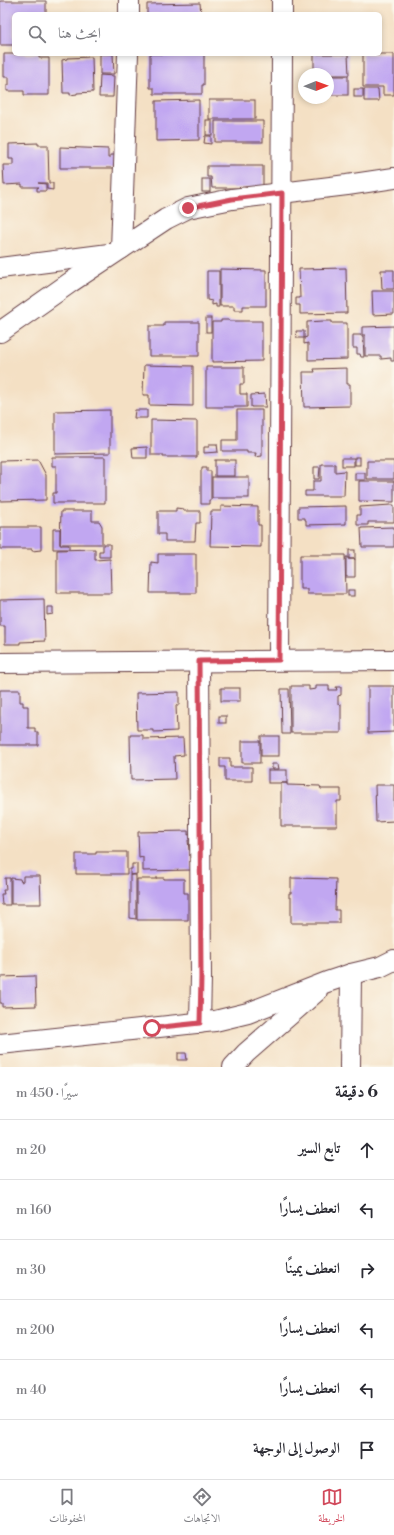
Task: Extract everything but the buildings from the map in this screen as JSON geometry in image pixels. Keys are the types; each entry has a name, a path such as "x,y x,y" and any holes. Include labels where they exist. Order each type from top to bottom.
{"street":[{"path":"129,0 129,12"},
{"path":"282,0 282,12"},
{"path":"118,251 128,56"},
{"path":"279,660 282,56"},
{"path":"0,332 166,219 188,208 232,199 394,178"},
{"path":"0,268 118,251"},
{"path":"0,662 394,660"},
{"path":"199,661 200,1023"},
{"path":"0,1044 215,1021 248,1013 327,982 380,967 394,960"},
{"path":"350,1067 351,974"},
{"path":"233,1067 246,1053 327,982"}],"route":[{"path":"152,1028 200,1023 199,661 279,660 282,193 232,199 188,208"}]}
